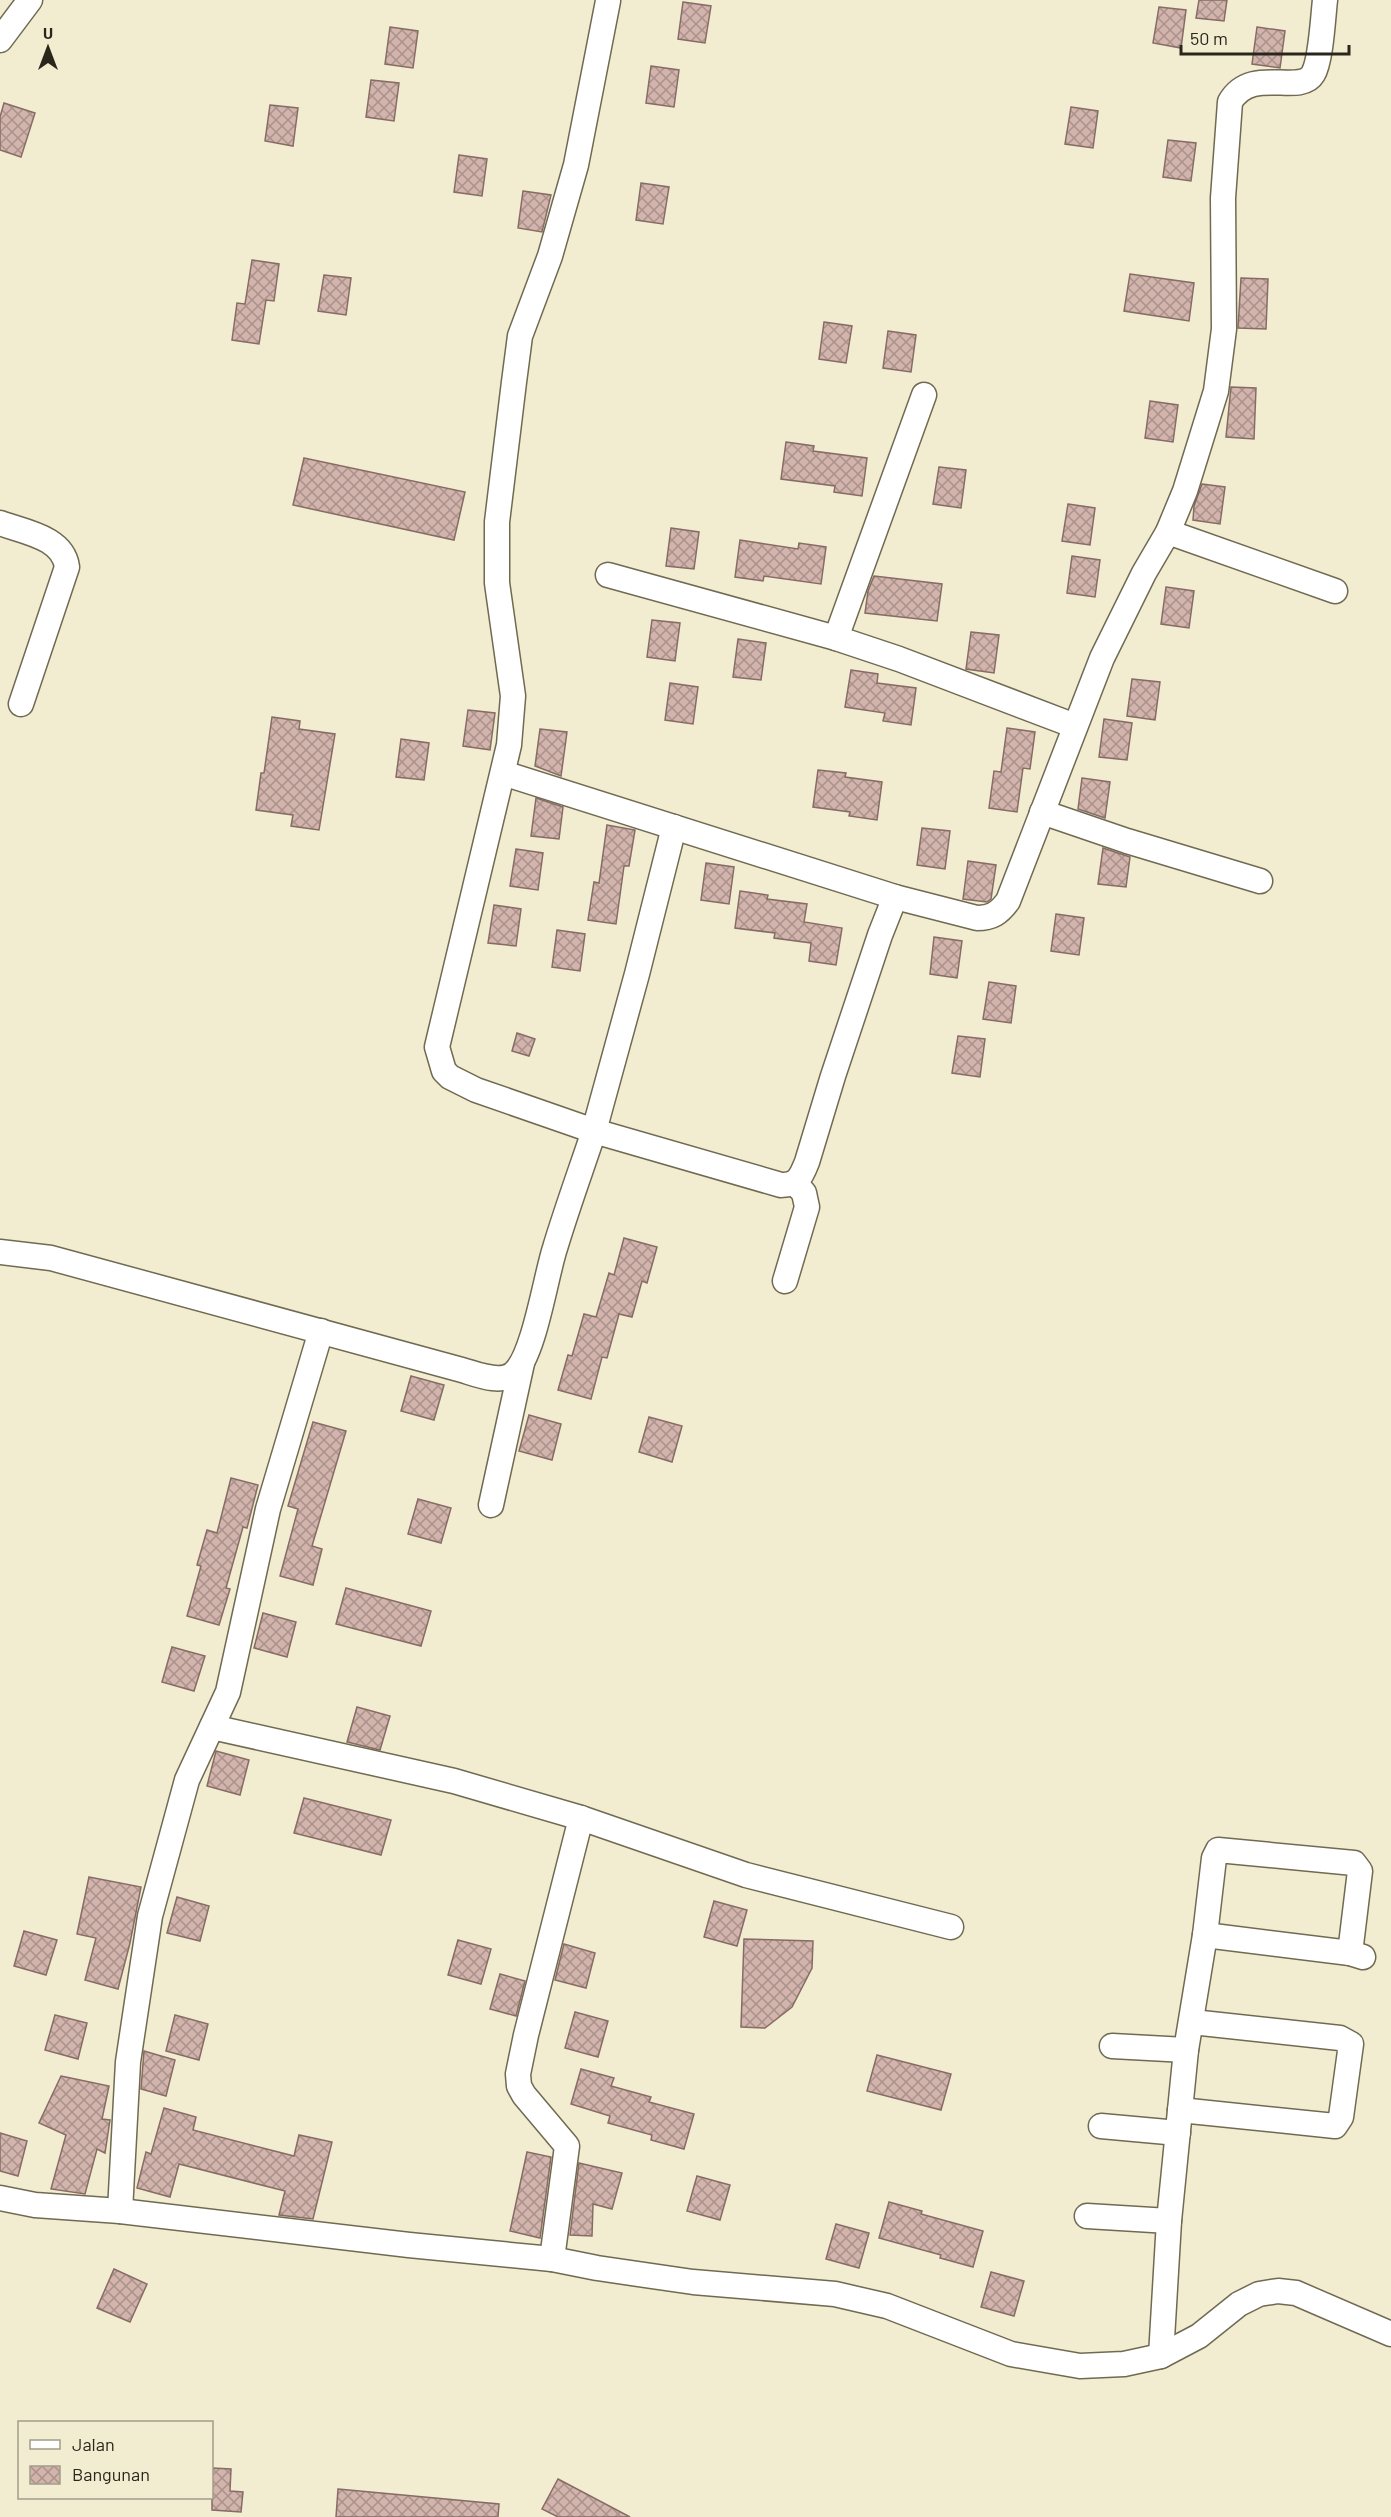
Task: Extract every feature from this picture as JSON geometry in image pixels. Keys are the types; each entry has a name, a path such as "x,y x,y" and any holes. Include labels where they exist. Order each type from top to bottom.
{"street":[{"path":"0,40 30,0"},
{"path":"503,772 895,897 977,918 989,918 999,912 1008,901 1075,726 1124,612 1168,532 1185,492 1204,434 1216,391 1224,329 1224,198 1230,102 1235,93 1243,87 1256,83 1304,80 1313,74 1317,62 1325,0"},
{"path":"608,1 576,165 550,256 520,336 497,522 497,583 513,696 510,736 436,1047 439,1060 450,1077 476,1090 594,1131 781,1185 795,1183 802,1175 807,1162 833,1076 895,897"},
{"path":"836,638 924,394"},
{"path":"0,523 58,546 66,556 67,567 21,704"},
{"path":"1168,532 1335,591"},
{"path":"608,575 836,638 899,659 1075,726"},
{"path":"1042,812 1127,842 1260,881"},
{"path":"491,1505 522,1363 529,1346 554,1250 594,1131 674,827"},
{"path":"784,1281 807,1207 804,1193 795,1183"},
{"path":"0,1252 51,1258 487,1377 502,1378 514,1374 522,1363"},
{"path":"120,2211 128,2061 150,1916 187,1780 228,1692 234,1672 268,1509 321,1330"},
{"path":"212,1727 454,1781 581,1818 746,1875 951,1927"},
{"path":"552,2259 567,2146 524,2095 519,2086 518,2074 581,1818"},
{"path":"1161,2356 1169,2221 1186,2050 1205,1935 1214,1858 1218,1850 1354,1863 1360,1871 1356,1955 1205,1935"},
{"path":"1101,2126 1179,2122 1335,2126 1341,2117 1351,2044 1340,2038 1192,2022"},
{"path":"1112,2046 1186,2050"},
{"path":"0,2198 35,2205 120,2211 409,2245 552,2259 693,2282 835,2295 887,2306 1011,2355 1080,2366 1124,2364 1161,2356 1199,2336 1239,2304 1259,2294 1278,2291 1296,2293 1391,2334"},
{"path":"1087,2216 1169,2221"}],"building":[{"path":"1199,0 1227,0 1224,21 1196,18"},
{"path":"683,2 711,6 705,43 678,39"},
{"path":"1159,7 1186,10 1181,48 1153,43"},
{"path":"390,27 418,31 413,68 385,64"},
{"path":"1257,27 1285,31 1280,68 1252,64"},
{"path":"651,66 679,70 674,107 646,103"},
{"path":"371,80 399,83 394,121 366,117"},
{"path":"4,103 35,113 21,157 0,150 0,117"},
{"path":"270,105 298,108 293,146 265,141"},
{"path":"1071,107 1098,111 1093,148 1065,144"},
{"path":"1168,140 1196,143 1191,181 1163,177"},
{"path":"459,155 487,159 482,196 454,192"},
{"path":"641,183 669,187 663,224 636,220"},
{"path":"523,191 551,195 542,232 518,228"},
{"path":"252,260 279,264 274,301 266,300 259,344 232,340 237,303 245,304"},
{"path":"1130,274 1194,283 1189,321 1124,311"},
{"path":"324,275 351,278 346,315 318,311"},
{"path":"1241,278 1268,279 1266,329 1238,328"},
{"path":"824,322 852,326 846,363 819,359"},
{"path":"888,331 916,335 911,372 883,368"},
{"path":"1231,387 1256,388 1254,439 1226,437"},
{"path":"1150,401 1178,405 1173,442 1145,438"},
{"path":"786,442 814,446 813,451 867,458 862,496 834,492 835,486 781,479"},
{"path":"304,458 465,492 454,540 293,505"},
{"path":"939,467 966,470 961,508 933,504"},
{"path":"1202,484 1225,487 1220,524 1193,520 1194,506"},
{"path":"1068,504 1095,508 1090,545 1062,541"},
{"path":"671,528 699,532 694,569 666,566"},
{"path":"740,540 798,549 799,543 826,547 821,584 764,576 763,581 735,577"},
{"path":"1072,556 1100,560 1095,597 1067,593"},
{"path":"874,576 942,584 937,621 865,613 868,591"},
{"path":"1166,587 1194,591 1189,628 1161,624"},
{"path":"652,620 680,623 675,661 647,657"},
{"path":"971,632 999,635 994,673 966,669"},
{"path":"738,639 766,643 761,680 733,677"},
{"path":"851,670 878,674 877,683 916,688 911,725 883,721 885,713 845,707"},
{"path":"1132,679 1160,682 1155,720 1127,716"},
{"path":"670,683 698,687 693,724 665,720"},
{"path":"468,710 495,713 490,750 463,746"},
{"path":"272,717 300,721 299,729 335,734 319,830 291,826 293,815 256,810"},
{"path":"1104,719 1132,723 1127,760 1099,757"},
{"path":"1007,728 1035,732 1030,769 1023,768 1017,812 989,808 994,771 1001,772"},
{"path":"540,729 567,732 561,776 535,766"},
{"path":"401,739 429,743 424,780 396,777"},
{"path":"818,770 846,773 845,777 882,782 877,820 849,816 850,812 813,807"},
{"path":"1082,778 1110,782 1105,818 1078,809"},
{"path":"536,798 563,807 559,839 531,836"},
{"path":"607,825 635,830 629,866 624,866 616,924 588,920 594,882 599,883"},
{"path":"922,828 950,831 945,869 917,865"},
{"path":"1103,848 1130,857 1126,887 1098,884"},
{"path":"516,849 543,853 538,890 510,886"},
{"path":"968,861 996,865 991,899 987,902 963,899"},
{"path":"706,863 734,867 729,904 701,900"},
{"path":"740,891 768,895 767,899 807,904 804,922 842,928 836,965 809,961 811,943 774,938 775,933 735,928"},
{"path":"494,905 521,909 516,946 488,943"},
{"path":"1056,914 1084,918 1079,955 1051,951"},
{"path":"557,930 585,934 580,971 552,967"},
{"path":"934,937 962,941 957,978 930,974"},
{"path":"989,982 1016,986 1011,1023 983,1019"},
{"path":"517,1033 535,1039 529,1056 512,1051"},
{"path":"958,1036 985,1039 980,1077 952,1073"},
{"path":"624,1238 657,1247 647,1283 642,1281 632,1317 619,1314 607,1358 602,1357 591,1399 558,1390 568,1355 572,1356 584,1314 596,1317 609,1273 614,1275"},
{"path":"411,1376 444,1385 434,1420 401,1411"},
{"path":"529,1415 561,1424 552,1460 519,1451"},
{"path":"649,1417 682,1426 672,1462 639,1452"},
{"path":"313,1422 346,1431 312,1546 322,1549 313,1585 280,1576 298,1509 288,1506"},
{"path":"231,1478 258,1485 247,1528 243,1527 226,1588 230,1589 219,1625 187,1616 201,1566 197,1565 207,1530 217,1533"},
{"path":"418,1499 451,1508 441,1543 408,1534"},
{"path":"346,1588 431,1611 421,1646 336,1624"},
{"path":"263,1613 296,1622 287,1657 254,1648"},
{"path":"172,1647 205,1656 194,1691 162,1682"},
{"path":"357,1707 390,1716 380,1750 347,1742"},
{"path":"216,1751 249,1760 240,1795 207,1786"},
{"path":"304,1798 391,1820 381,1855 294,1833"},
{"path":"89,1877 141,1887 118,1989 85,1980 96,1938 77,1934"},
{"path":"177,1897 209,1906 200,1941 167,1933"},
{"path":"714,1901 747,1910 737,1946 704,1937"},
{"path":"24,1931 57,1940 46,1975 14,1966"},
{"path":"744,1939 813,1941 812,1968 792,2007 765,2028 741,2027"},
{"path":"458,1940 491,1949 481,1984 448,1975"},
{"path":"564,1944 595,1953 586,1988 555,1980"},
{"path":"500,1974 525,1981 516,2016 490,2009"},
{"path":"575,2012 608,2021 598,2057 565,2048"},
{"path":"55,2015 87,2023 78,2059 45,2050"},
{"path":"175,2015 208,2024 199,2060 166,2051"},
{"path":"144,2051 175,2060 166,2096 141,2089"},
{"path":"877,2055 951,2074 941,2110 867,2091"},
{"path":"581,2069 614,2078 611,2086 651,2097 649,2102 694,2114 684,2149 651,2140 652,2135 608,2123 610,2116 571,2104"},
{"path":"61,2076 109,2086 102,2119 110,2120 105,2153 97,2149 85,2194 51,2189 66,2135 39,2123"},
{"path":"164,2108 196,2117 193,2130 294,2156 299,2135 332,2142 313,2219 279,2215 285,2191 179,2164 170,2197 137,2188 146,2152 151,2154"},
{"path":"0,2133 27,2141 18,2176 0,2171"},
{"path":"527,2152 551,2157 540,2238 510,2231"},
{"path":"579,2163 622,2173 612,2209 593,2204 592,2236 570,2235"},
{"path":"697,2176 730,2185 720,2220 687,2211"},
{"path":"889,2202 922,2211 921,2214 983,2231 973,2267 940,2258 941,2255 879,2238"},
{"path":"836,2224 869,2233 859,2268 826,2259"},
{"path":"114,2269 147,2284 130,2322 97,2308"},
{"path":"991,2272 1024,2281 1014,2316 981,2307"},
{"path":"213,2468 231,2469 230,2491 243,2492 241,2512 212,2510"},
{"path":"558,2479 630,2517 558,2517 542,2509"},
{"path":"338,2489 499,2504 498,2517 336,2517"}]}
